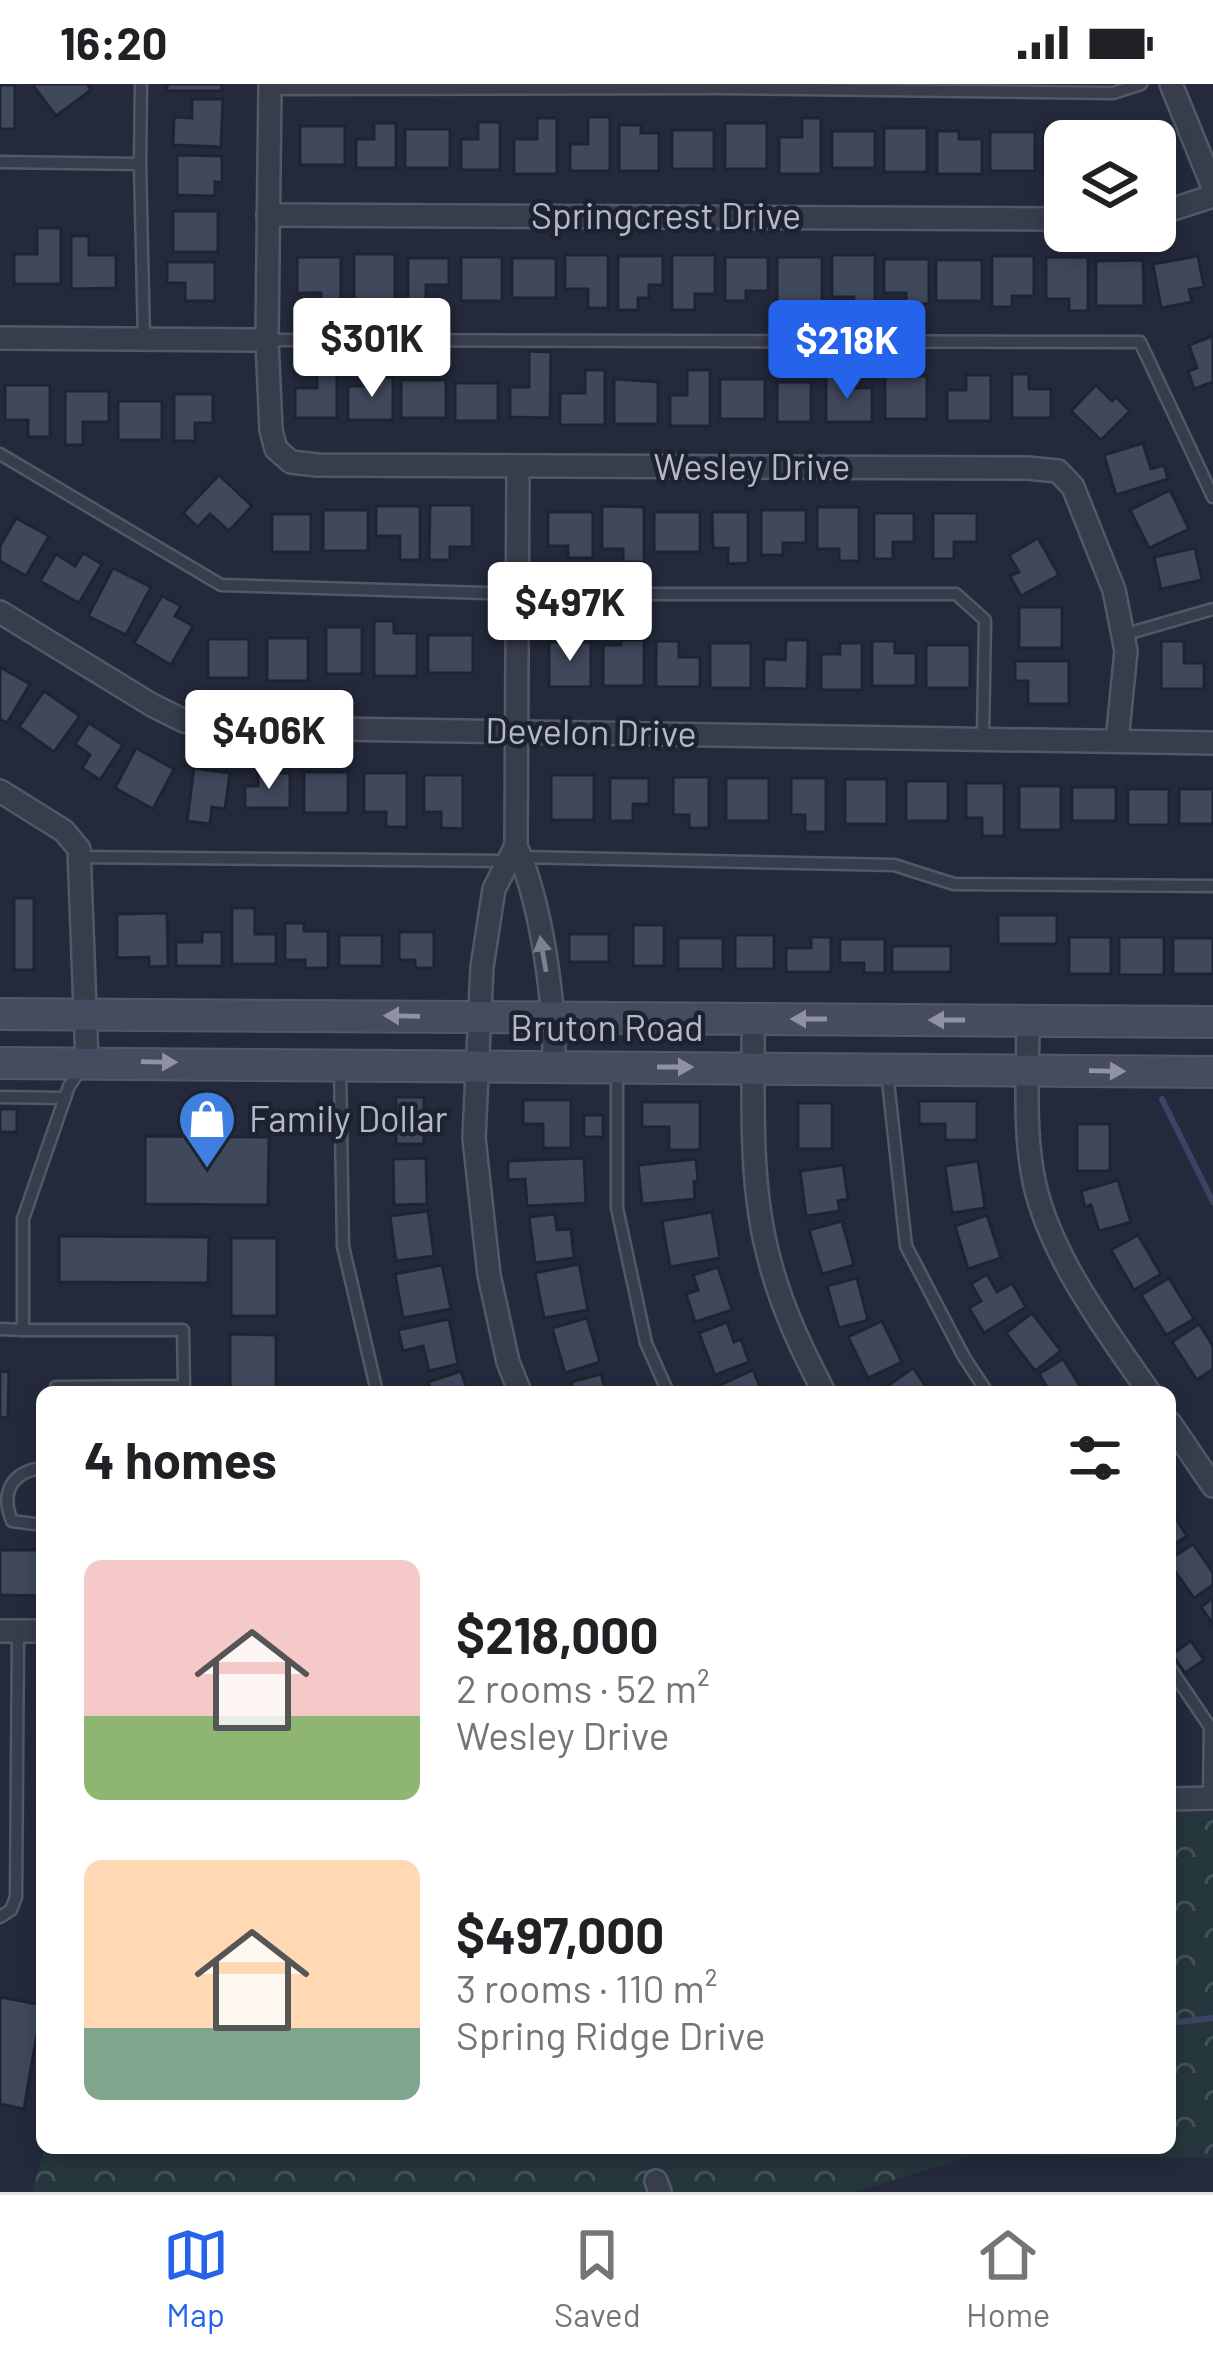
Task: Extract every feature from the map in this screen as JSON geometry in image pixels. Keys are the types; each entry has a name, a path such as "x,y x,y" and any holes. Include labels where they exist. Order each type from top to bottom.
{"main road":[{"name":"Bruton Road","path":"0,1014 1213,1022"},
{"name":"Bruton Road","path":"0,1063 1213,1072"}],"street":[{"path":"1171,84 1213,192 1176,207"},
{"path":"0,338 267,340 270,87"},
{"name":"Springcrest Drive","path":"268,215 1044,219"},
{"name":"Wesley Drive","path":"267,340 271,430 276,449 291,462 1027,467 1058,471 1073,487 1114,590 1126,651 1117,741"},
{"path":"518,466 515,855 494,889 482,967 474,1138 489,1275 518,1386"},
{"name":"Develon Drive","path":"0,612 152,705 184,721 213,728 1213,743"},
{"path":"0,791 64,831 79,848 87,1062"},
{"path":"515,855 530,876 553,1017 554,1066"},
{"path":"753,1018 755,1176 769,1260 796,1337 821,1386"},
{"path":"1028,1021 1031,1167 1038,1198 1065,1262 1145,1386"},
{"path":"1176,1432 1213,1486"},
{"path":"1176,1798 1211,1798"}],"lane":[{"path":"141,84 145,339"},
{"path":"270,87 717,86 1113,93 1142,84"},
{"path":"0,162 140,164"},
{"path":"267,340 1140,342 1213,497"},
{"path":"0,454 221,585 518,593 956,593 985,620 983,739"},
{"path":"1123,635 1213,609"},
{"path":"80,857 515,855 894,865 955,884 1213,886"},
{"path":"23,1330 23,1219 69,1086 87,1062"},
{"path":"340,1064 343,1246 376,1386"},
{"path":"617,1067 617,1208 646,1343 665,1386"},
{"path":"886,1069 906,1246 983,1386"},
{"path":"0,1097 65,1098"},
{"path":"0,1329 183,1330 184,1386"},
{"path":"36,1469 24,1470 15,1479 8,1510 12,1521 36,1524"},
{"path":"0,1917 11,1910 16,1897 17,1691 9,1631"},
{"path":"1176,1677 1210,1727 1211,1798"},
{"path":"0,1691 17,1691"}],"green space":[{"path":"1176,1812 1213,1812 1213,2158 975,2155 855,2192 32,2192 43,2154 1176,2154"}],"building":[{"path":"32,84 87,84 91,90 56,116"},
{"path":"167,84 222,84 222,91 167,91"},
{"path":"0,85 15,85 15,129 0,129"},
{"path":"192,99 223,99 221,147 173,145 174,117 192,118"},
{"path":"588,117 610,117 610,171 570,171 570,144 588,144"},
{"path":"537,118 557,118 557,174 514,174 514,139 537,139"},
{"path":"802,118 821,118 821,174 779,174 779,137 802,137"},
{"path":"478,122 500,122 500,170 461,170 461,139 478,139"},
{"path":"374,123 396,123 396,168 356,168 356,139 374,139"},
{"path":"725,123 767,123 767,169 725,169"},
{"path":"619,125 641,125 641,133 659,133 659,171 619,171"},
{"path":"300,126 345,126 345,165 300,165"},
{"path":"884,128 927,128 927,172 884,172"},
{"path":"405,129 450,129 450,168 405,168"},
{"path":"672,130 714,130 714,169 672,169"},
{"path":"832,131 875,131 875,168 832,168"},
{"path":"937,131 959,131 959,139 982,139 982,174 937,174"},
{"path":"990,132 1035,132 1035,171 990,171"},
{"path":"177,155 222,156 222,183 215,182 215,196 177,195"},
{"path":"173,211 218,211 218,252 173,252"},
{"path":"37,228 61,228 61,284 14,284 14,254 37,254"},
{"path":"71,236 89,236 89,255 116,255 116,288 71,289"},
{"path":"354,254 395,254 395,308 354,308"},
{"path":"565,255 608,255 608,308 588,308 588,289 565,289"},
{"path":"672,255 715,255 715,294 695,294 695,310 672,310"},
{"path":"832,255 875,255 875,310 854,310 854,297 832,297"},
{"path":"618,256 663,256 663,285 649,285 649,298 638,298 638,310 618,310"},
{"path":"992,256 1034,256 1034,296 1012,296 1012,307 992,307"},
{"path":"1198,256 1204,287 1189,290 1192,302 1161,308 1153,264"},
{"path":"297,257 341,257 341,302 321,302 321,293 297,293"},
{"path":"461,257 502,257 502,301 461,301"},
{"path":"725,257 768,257 768,291 746,291 746,301 725,301"},
{"path":"777,257 822,257 822,302 777,302"},
{"path":"1046,257 1088,257 1088,311 1069,311 1069,299 1046,299"},
{"path":"408,258 449,258 449,285 426,285 426,302 408,302"},
{"path":"512,258 556,258 556,298 512,298"},
{"path":"884,259 929,259 929,304 906,304 906,293 884,293"},
{"path":"936,260 982,260 982,301 936,301"},
{"path":"1143,260 1144,306 1096,306 1096,261"},
{"path":"167,262 215,262 215,301 185,301 185,283 167,283"},
{"path":"1213,336 1213,382 1194,389 1188,371 1197,368 1189,345"},
{"path":"529,351 551,352 550,418 510,417 510,387 529,387"},
{"path":"585,370 605,370 605,425 560,425 560,393 585,393"},
{"path":"687,370 710,370 710,426 670,426 670,395 687,395"},
{"path":"317,372 337,372 337,418 295,418 295,388 317,388"},
{"path":"1012,374 1029,374 1029,389 1051,389 1051,418 1012,418"},
{"path":"966,375 991,375 991,421 947,421 947,390 966,390"},
{"path":"826,376 848,376 848,388 872,388 872,422 826,422"},
{"path":"885,376 927,376 927,419 885,419"},
{"path":"368,377 393,377 393,420 348,420 348,386 368,386"},
{"path":"614,379 658,382 658,424 614,424"},
{"path":"720,379 765,379 765,419 720,419"},
{"path":"401,380 446,380 446,418 401,418"},
{"path":"777,382 811,382 811,422 777,422"},
{"path":"455,383 498,383 498,421 455,421"},
{"path":"5,385 50,385 50,437 28,437 28,420 5,420"},
{"path":"1096,385 1130,411 1101,440 1071,411"},
{"path":"65,391 109,391 109,422 83,422 83,445 65,445"},
{"path":"174,394 213,394 213,423 195,423 195,441 174,441"},
{"path":"118,401 162,401 162,440 118,440"},
{"path":"1143,443 1151,469 1164,465 1168,479 1116,495 1104,455"},
{"path":"219,475 252,506 229,531 210,514 198,527 183,513"},
{"path":"1170,490 1189,529 1149,548 1130,510"},
{"path":"430,505 472,505 472,547 450,547 450,560 429,560"},
{"path":"376,506 420,506 420,560 400,560 400,536 376,536"},
{"path":"602,506 644,507 644,562 623,562 623,549 602,549"},
{"path":"817,507 859,507 859,561 839,561 839,549 817,549"},
{"path":"323,510 368,510 368,551 323,551"},
{"path":"761,510 806,510 806,543 783,543 783,555 761,555"},
{"path":"548,512 593,512 593,558 568,558 568,546 548,546"},
{"path":"654,512 700,512 700,552 654,552"},
{"path":"712,512 748,512 748,563 728,564 728,548 713,548"},
{"path":"874,513 914,513 914,542 893,542 893,559 874,559"},
{"path":"933,513 977,513 977,542 954,542 954,559 933,559"},
{"path":"272,514 311,514 311,552 272,552"},
{"path":"16,518 49,536 26,576 0,561 0,546"},
{"path":"1038,538 1059,575 1021,596 1010,576 1019,572 1009,555"},
{"path":"1195,548 1202,580 1161,589 1154,557"},
{"path":"83,553 102,564 79,603 40,581 56,554 75,566"},
{"path":"113,568 151,587 126,635 88,616"},
{"path":"162,596 181,606 175,616 193,626 171,665 134,643"},
{"path":"1019,607 1062,607 1062,648 1019,648"},
{"path":"374,621 394,621 394,633 417,633 417,676 374,676"},
{"path":"326,627 362,627 362,674 326,674"},
{"path":"428,635 473,635 473,673 428,673"},
{"path":"267,638 308,638 308,681 267,681"},
{"path":"208,639 249,639 249,678 208,678"},
{"path":"621,640 644,640 644,686 603,686 603,645 621,645"},
{"path":"786,640 808,640 807,689 764,688 764,659 785,660"},
{"path":"656,641 679,641 679,657 700,657 700,687 656,687"},
{"path":"872,641 895,641 895,653 916,653 916,686 872,686"},
{"path":"1161,641 1184,641 1184,663 1204,663 1204,689 1161,689"},
{"path":"549,642 591,642 591,687 549,687"},
{"path":"710,643 751,643 751,688 710,688"},
{"path":"840,643 862,643 862,690 821,690 821,654 840,654"},
{"path":"926,645 970,645 970,688 926,688"},
{"path":"1015,661 1069,661 1069,704 1028,704 1028,681 1015,681"},
{"path":"0,667 30,684 7,723 0,719"},
{"path":"44,691 80,716 54,752 19,727"},
{"path":"89,723 123,745 100,780 82,768 90,755 75,744"},
{"path":"136,748 174,769 153,809 115,788"},
{"path":"194,768 230,773 225,809 212,807 210,824 187,821"},
{"path":"304,772 348,772 348,813 304,813"},
{"path":"258,773 290,773 290,808 245,808 245,786 258,786"},
{"path":"364,773 407,773 407,827 386,827 386,812 364,812"},
{"path":"424,775 463,775 463,829 441,828 441,812 424,812"},
{"path":"551,775 594,775 594,820 551,820"},
{"path":"673,777 709,777 709,828 689,828 689,815 673,815"},
{"path":"610,778 649,778 649,804 633,804 633,821 610,821"},
{"path":"726,778 769,778 769,821 726,821"},
{"path":"791,778 826,778 826,832 805,832 805,815 791,815"},
{"path":"845,779 887,779 887,824 845,824"},
{"path":"906,781 948,781 948,821 906,821"},
{"path":"966,783 1004,783 1004,836 982,836 982,818 966,818"},
{"path":"1019,786 1061,786 1061,830 1019,830"},
{"path":"1072,787 1116,787 1116,821 1072,821"},
{"path":"1128,789 1169,789 1169,825 1128,825"},
{"path":"1179,789 1213,789 1213,824 1179,824"},
{"path":"14,898 34,898 34,970 14,970"},
{"path":"232,908 255,908 255,934 276,934 276,964 232,964"},
{"path":"167,913 168,966 149,967 149,957 117,958 117,914"},
{"path":"998,915 1057,915 1057,944 998,944"},
{"path":"285,923 304,923 304,931 328,931 328,968 305,968 305,960 285,960"},
{"path":"633,925 664,925 664,966 633,966"},
{"path":"202,932 222,932 222,966 176,966 176,942 202,942"},
{"path":"399,932 434,932 434,968 415,968 415,960 399,960"},
{"path":"569,934 609,934 609,962 569,962"},
{"path":"339,935 382,935 382,966 339,966"},
{"path":"735,935 774,935 774,969 735,969"},
{"path":"811,937 831,937 831,972 786,972 786,948 811,948"},
{"path":"1069,937 1111,937 1111,974 1069,974"},
{"path":"1119,937 1164,937 1164,975 1119,975"},
{"path":"678,938 723,938 723,969 678,969"},
{"path":"1173,938 1213,938 1213,974 1173,974"},
{"path":"840,939 885,939 885,973 864,973 864,963 840,963"},
{"path":"892,946 951,946 951,972 892,972"},
{"path":"396,1097 424,1097 424,1144 396,1144"},
{"path":"523,1100 571,1100 571,1148 543,1148 543,1124 523,1124"},
{"path":"919,1101 977,1101 977,1140 945,1140 945,1124 919,1124"},
{"path":"642,1102 700,1102 700,1150 669,1150 669,1127 642,1127"},
{"path":"798,1103 832,1103 832,1149 798,1149"},
{"path":"0,1109 17,1109 17,1132 0,1132"},
{"path":"584,1115 603,1115 603,1137 584,1137"},
{"path":"1077,1124 1110,1124 1110,1171 1077,1171"},
{"name":"Family Dollar","path":"145,1136 269,1137 268,1205 145,1204"},
{"path":"426,1158 427,1204 394,1205 393,1159"},
{"path":"584,1158 586,1203 527,1206 525,1179 508,1180 508,1161"},
{"path":"696,1159 695,1199 642,1204 638,1165"},
{"path":"978,1161 985,1208 952,1213 945,1166"},
{"path":"843,1165 848,1199 838,1201 840,1211 806,1216 800,1171"},
{"path":"1118,1180 1131,1222 1099,1231 1081,1191"},
{"path":"428,1211 434,1256 396,1261 390,1216"},
{"path":"712,1212 720,1258 670,1267 662,1221"},
{"path":"555,1214 557,1230 571,1229 574,1258 535,1263 529,1217"},
{"path":"987,1215 1001,1258 968,1269 955,1226"},
{"path":"842,1221 854,1265 822,1274 809,1230"},
{"path":"1138,1235 1161,1274 1134,1290 1111,1250"},
{"path":"59,1236 209,1237 208,1283 59,1282"},
{"path":"231,1238 277,1238 277,1316 231,1316"},
{"path":"579,1264 588,1310 544,1318 535,1273"},
{"path":"442,1265 451,1309 403,1318 395,1274"},
{"path":"718,1267 732,1310 695,1322 686,1294 698,1290 693,1275"},
{"path":"987,1274 997,1292 1012,1283 1026,1307 984,1333 969,1308 981,1301 971,1284"},
{"path":"857,1278 868,1320 839,1328 827,1286"},
{"path":"1169,1278 1194,1319 1166,1335 1141,1295"},
{"path":"1032,1313 1061,1351 1035,1371 1006,1333"},
{"path":"587,1318 600,1362 565,1373 552,1328"},
{"path":"449,1319 458,1364 429,1371 423,1346 403,1351 398,1330"},
{"path":"882,1321 902,1362 868,1378 848,1337"},
{"path":"727,1322 734,1342 741,1339 749,1362 715,1375 699,1333"},
{"path":"1199,1324 1213,1346 1213,1369 1197,1380 1172,1342"},
{"path":"230,1334 276,1335 276,1386 230,1386"},
{"path":"1063,1359 1080,1386 1046,1386 1039,1374"},
{"path":"913,1368 926,1386 888,1386"},
{"path":"753,1370 760,1386 718,1386"},
{"path":"0,1371 9,1372 8,1418 0,1417"},
{"path":"461,1371 466,1386 430,1386 428,1382"},
{"path":"601,1374 604,1386 572,1386 571,1382"},
{"path":"1176,1519 1187,1536 1176,1543"},
{"path":"1193,1544 1213,1573 1213,1585 1194,1598 1176,1572 1176,1555"},
{"path":"0,1550 36,1550 36,1596 0,1595"},
{"path":"1213,1598 1213,1624 1201,1607"},
{"path":"1191,1641 1204,1660 1185,1673 1176,1651"},
{"path":"0,1997 36,2004 36,2040 24,2109 0,2104"}],"waterway":[{"path":"1162,1099 1213,1202"},
{"path":"1176,2022 1213,2018"}],"place":[{"name":"Family Dollar","path":"207,1170"}]}
